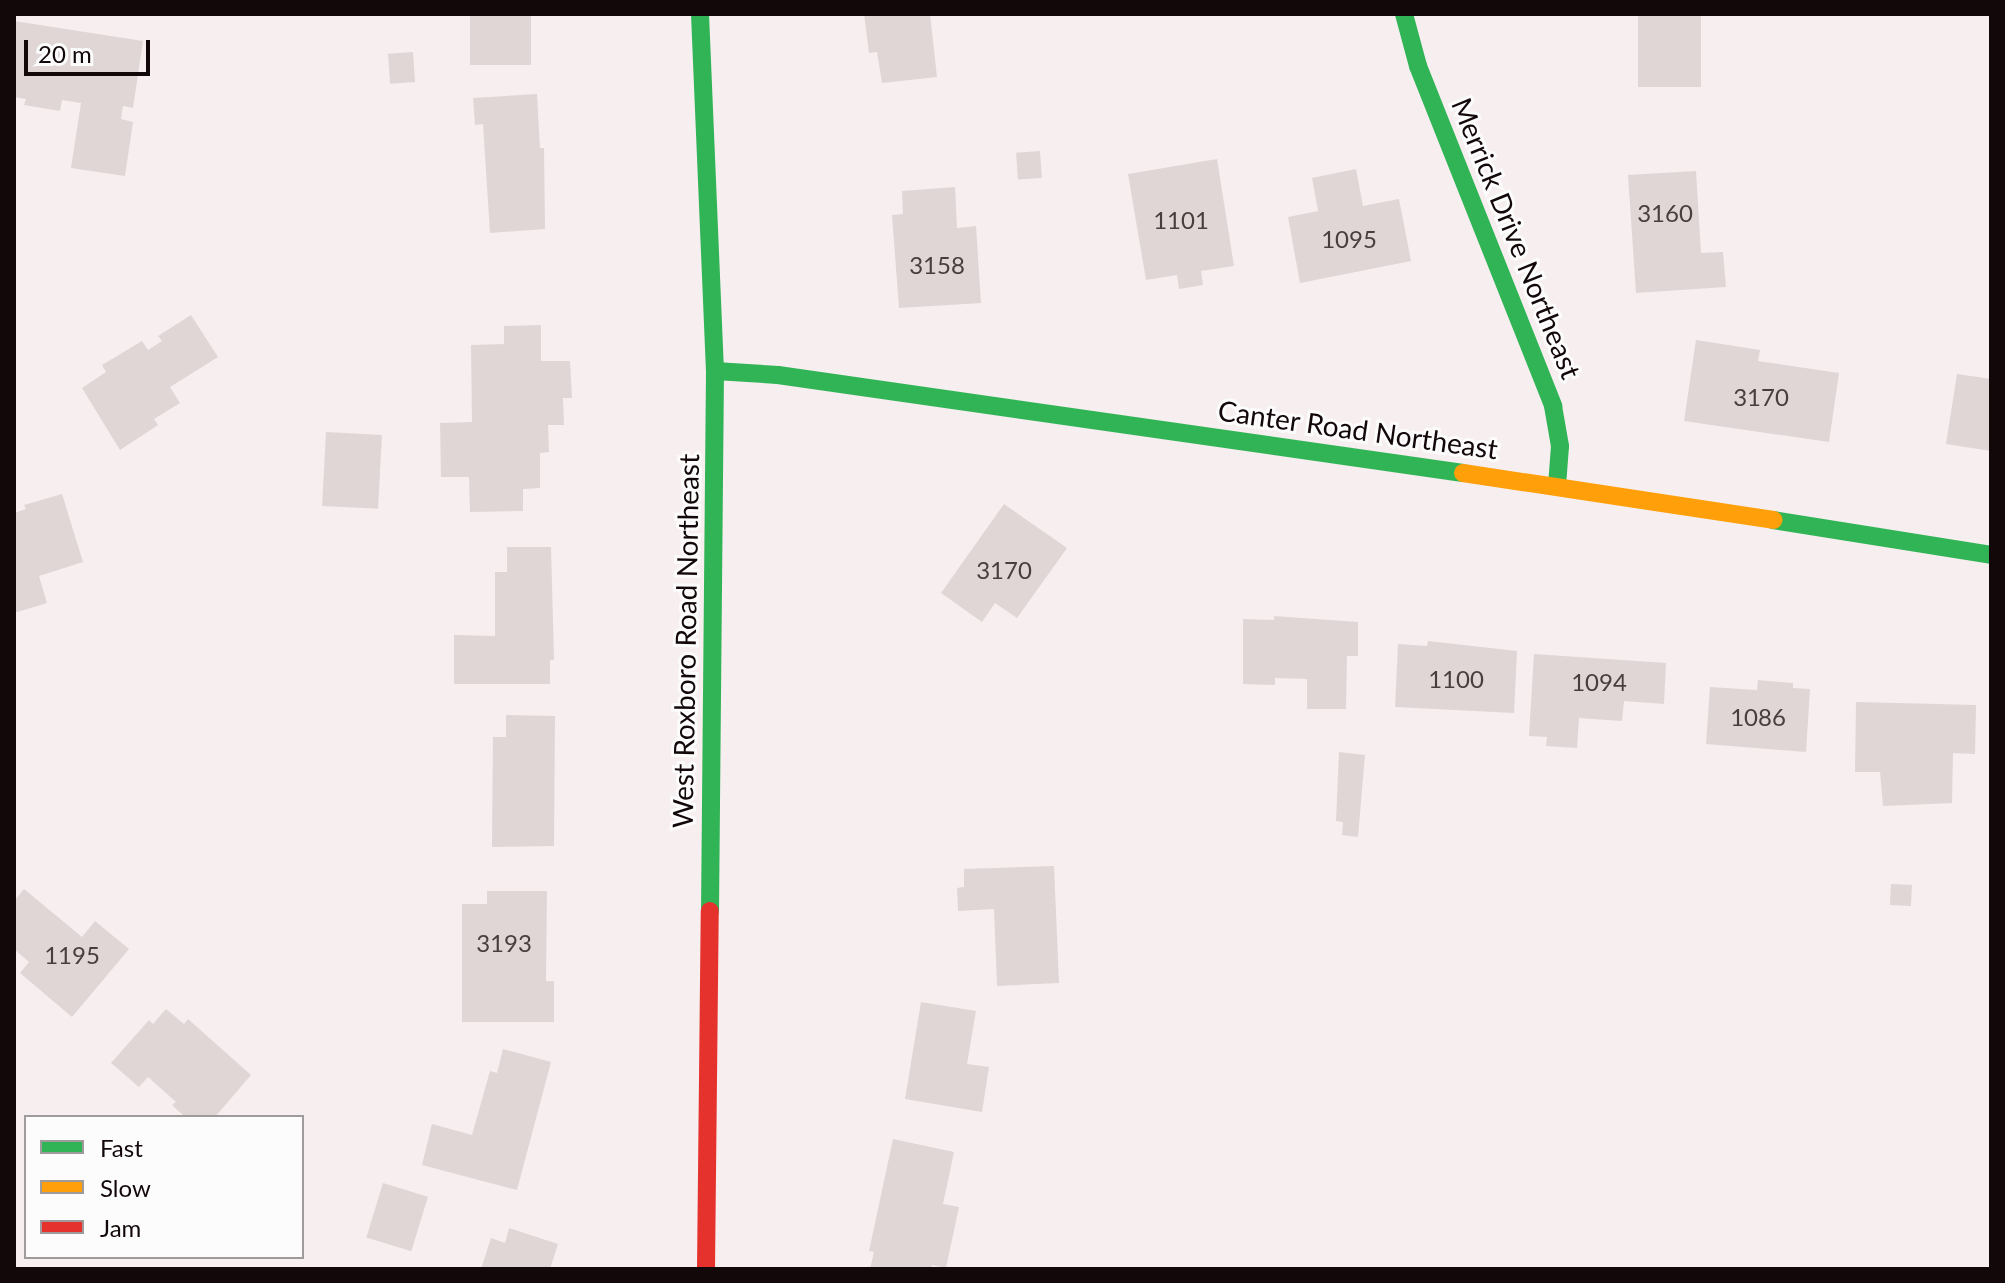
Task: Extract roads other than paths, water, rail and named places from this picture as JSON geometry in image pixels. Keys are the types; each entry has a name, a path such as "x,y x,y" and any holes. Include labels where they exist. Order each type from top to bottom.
{"street":[{"name":"West Roxboro Road Northeast","path":"700,14 715,371 706,1269"},
{"name":"Merrick Drive Northeast","path":"1404,14 1418,66 1553,406 1560,446 1557,486"},
{"name":"Canter Road Northeast","path":"715,371 778,375 1557,486 1991,555"}]}
